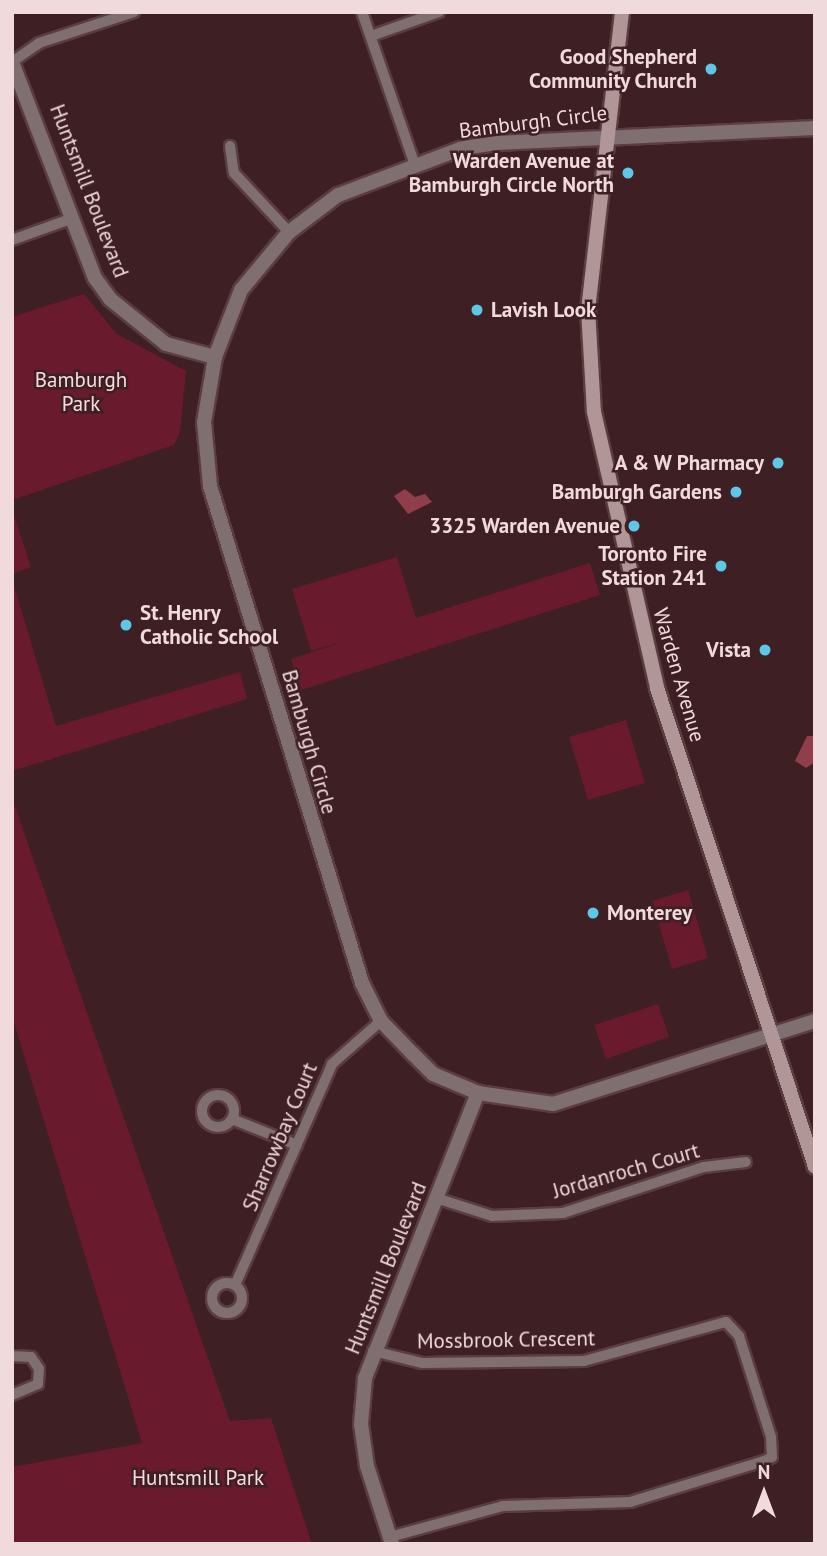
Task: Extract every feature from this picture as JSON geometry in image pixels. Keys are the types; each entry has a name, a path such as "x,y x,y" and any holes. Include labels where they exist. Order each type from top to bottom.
{"main road":[{"name":"Warden Avenue","path":"622,12 588,309 597,426 657,688 815,1167"}],"street":[{"path":"12,62 39,43 134,12"},
{"path":"362,12 415,166"},
{"path":"371,36 439,12"},
{"name":"Huntsmill Boulevard","path":"12,62 95,278 128,318 166,344 215,357"},
{"name":"Bamburgh Circle","path":"815,128 608,134 496,143 415,166 338,195 289,232 241,290 215,357 204,422 210,486 310,819 381,1021 433,1074 478,1093 517,1104 574,1101 815,1021"},
{"path":"230,146 234,173 289,232"},
{"path":"12,240 72,218"},
{"name":"Sharrowbay Court","path":"236,1283 336,1058 381,1021"},
{"name":"Huntsmill Boulevard","path":"391,1541 361,1424 373,1351 478,1093"},
{"path":"232,1119 297,1145"},
{"name":"Jordanroch Court","path":"436,1198 492,1216 564,1213 704,1167 746,1162"},
{"name":"Mossbrook Crescent","path":"373,1351 422,1363 584,1362 726,1322 739,1336 771,1437 772,1457 764,1461 630,1502 503,1506 391,1541"},
{"path":"12,1356 31,1357 40,1369 38,1384 12,1395"}],"green space":[{"name":"Bamburgh Park","path":"84,294 117,334 186,371 180,432 174,445 12,500 12,317"},
{"path":"12,509 31,567 12,574"},
{"path":"397,557 416,618 590,563 600,595 301,690 291,659 345,641 311,651 292,589"},
{"path":"12,579 56,726 240,672 247,699 12,771"},
{"path":"626,720 645,783 588,800 569,737"},
{"name":"Huntsmill Park","path":"12,798 230,1421 271,1418 312,1544 12,1544 12,1467 142,1443 12,1016"},
{"path":"688,890 708,958 672,969 652,901"},
{"path":"658,1004 669,1037 606,1059 594,1025"}],"shaded area":[{"path":"405,489 415,497 425,494 432,502 408,514 394,496"},
{"path":"807,736 815,736 815,762 806,768 795,761"}],"place":[{"name":"Good Shepherd Community Church","path":"711,69"},
{"name":"Warden Avenue at Bamburgh Circle North","path":"628,173"},
{"name":"Lavish Look","path":"477,310"},
{"name":"A & W Pharmacy","path":"778,463"},
{"name":"Bamburgh Gardens","path":"736,492"},
{"name":"3325 Warden Avenue","path":"634,526"},
{"name":"Toronto Fire Station 241","path":"721,566"},
{"name":"St. Henry Catholic School","path":"126,625"},
{"name":"Vista","path":"765,650"},
{"name":"Monterey","path":"593,913"}]}
